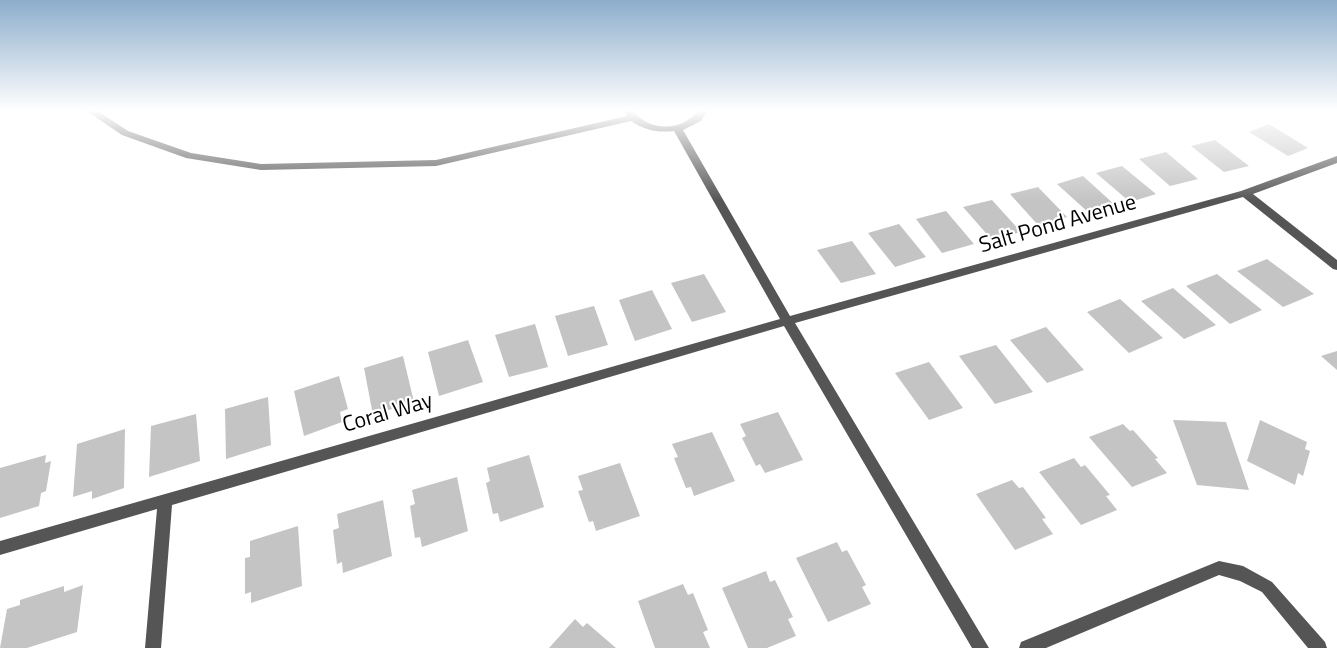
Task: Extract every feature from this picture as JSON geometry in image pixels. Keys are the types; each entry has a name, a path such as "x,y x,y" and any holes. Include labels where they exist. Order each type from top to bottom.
{"street":[{"path":"145,140 189,156 261,167 436,163 526,140"},
{"path":"684,140 786,321 981,648"},
{"name":"Salt Pond Avenue","path":"786,321 1245,193 1337,159"},
{"path":"1245,193 1337,266"},
{"name":"Coral Way","path":"0,548 786,321"},
{"path":"153,648 165,501"},
{"path":"1027,648 1219,568 1244,574 1267,587 1318,648"}],"building":[{"path":"1215,140 1249,166 1224,172 1191,146"},
{"path":"1262,140 1295,140 1308,148 1288,156"},
{"path":"1166,152 1198,179 1170,186 1139,159"},
{"path":"1122,166 1156,194 1130,202 1096,173"},
{"path":"1083,176 1116,206 1089,213 1057,184"},
{"path":"1038,187 1067,217 1038,225 1010,194"},
{"path":"992,200 1021,232 992,240 963,207"},
{"path":"946,211 974,244 942,253 916,219"},
{"path":"899,224 926,257 895,267 868,233"},
{"path":"852,241 876,274 841,283 817,250"},
{"path":"1267,259 1314,294 1283,307 1237,271"},
{"path":"704,274 726,312 692,322 671,283"},
{"path":"1217,274 1262,310 1230,324 1186,286"},
{"path":"1173,288 1216,325 1184,339 1141,301"},
{"path":"652,290 672,329 635,341 619,300"},
{"path":"1120,299 1163,338 1129,353 1087,312"},
{"path":"594,306 608,345 568,356 555,316"},
{"path":"535,324 548,367 509,377 495,335"},
{"path":"1046,327 1084,370 1047,383 1010,340"},
{"path":"468,340 483,382 439,396 428,352"},
{"path":"996,345 1033,392 995,404 959,356"},
{"path":"1337,351 1337,370 1321,356"},
{"path":"403,356 414,402 373,415 364,368"},
{"path":"929,362 963,408 929,420 895,373"},
{"path":"339,376 348,409 340,412 342,422 304,436 294,391"},
{"path":"268,397 271,445 226,459 225,409"},
{"path":"778,412 803,460 765,473 760,464 756,466 742,438 746,436 740,424"},
{"path":"196,414 200,461 149,477 151,426"},
{"path":"1173,420 1226,422 1249,490 1197,485"},
{"path":"1260,420 1307,442 1305,449 1310,451 1303,476 1298,473 1295,485 1247,461"},
{"path":"1123,424 1130,431 1133,430 1158,458 1155,459 1167,473 1132,487 1089,437"},
{"path":"125,429 124,488 92,499 92,491 73,497 77,444"},
{"path":"712,432 735,481 694,496 691,487 686,488 674,458 678,457 672,444"},
{"path":"46,455 45,463 51,461 46,491 41,493 39,506 0,518 0,468"},
{"path":"529,455 544,507 500,522 498,513 493,514 486,483 490,481 487,468"},
{"path":"1074,458 1081,467 1085,465 1110,495 1106,496 1117,510 1081,525 1039,472"},
{"path":"620,463 640,516 596,531 593,521 589,522 578,491 583,490 578,476"},
{"path":"457,477 468,531 422,547 420,537 415,538 410,506 415,504 412,490"},
{"path":"1012,480 1019,488 1023,487 1046,518 1042,519 1053,534 1015,550 976,494"},
{"path":"383,500 392,556 343,573 342,562 337,564 333,530 339,528 337,514"},
{"path":"298,526 302,586 251,603 251,592 245,594 245,558 250,557 250,541"},
{"path":"837,542 842,552 847,550 866,585 862,587 871,604 828,622 796,558"},
{"path":"766,571 770,582 775,580 793,617 788,619 796,636 767,648 748,648 722,588"},
{"path":"683,584 688,595 693,593 708,630 703,632 710,648 655,648 638,601"},
{"path":"83,585 77,632 27,648 0,648 7,609 20,605 20,600 64,586 64,592"},
{"path":"575,619 583,627 587,623 616,648 549,648"}]}
